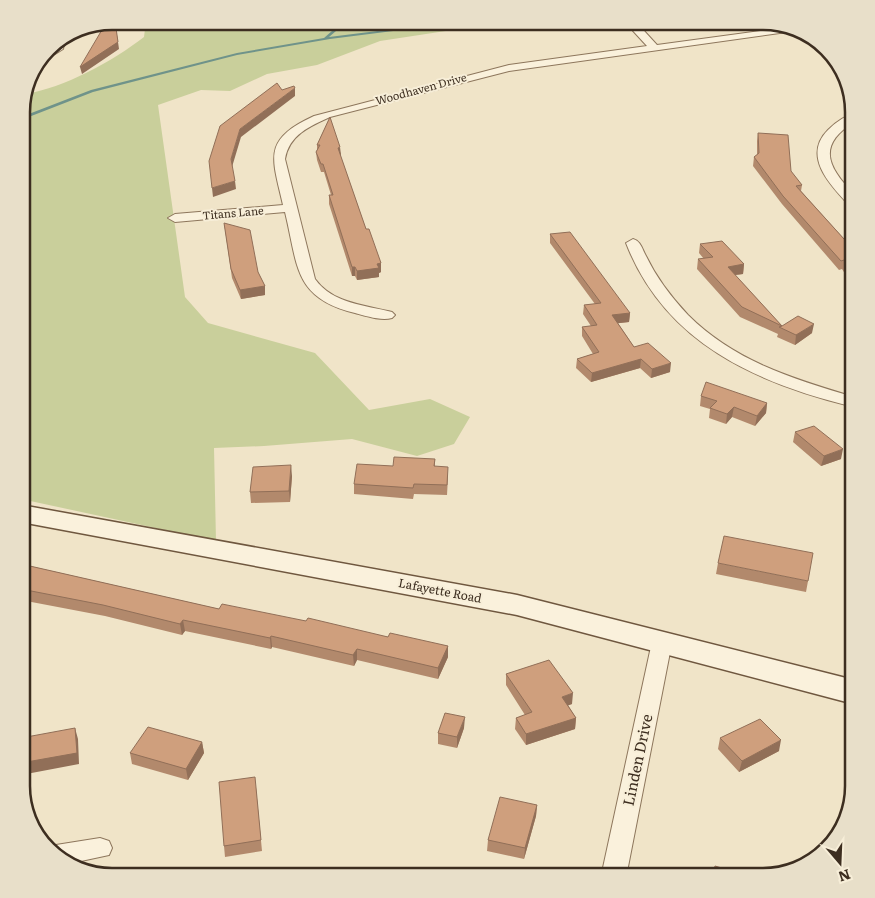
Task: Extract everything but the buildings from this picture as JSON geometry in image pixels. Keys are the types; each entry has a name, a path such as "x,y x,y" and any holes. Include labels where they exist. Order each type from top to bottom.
{"main road":[{"name":"Lafayette Road","path":"30,515 517,605 845,690"}],"street":[{"path":"637,30 654,48"},
{"name":"Woodhaven Drive","path":"387,314 360,310 338,303 313,287 308,279 279,160 279,150 292,134 326,115 484,73 777,32"},
{"path":"845,124 830,135 821,152 826,170 836,185 845,194"},
{"name":"Titans Lane","path":"176,218 291,208"},
{"path":"633,243 640,262 669,303 687,325 706,342 734,359 781,381 845,399"},
{"name":"Linden Drive","path":"615,868 662,642"},
{"path":"66,853 100,848"}],"green space":[{"path":"145,30 452,30 380,41 317,65 267,74 230,91 201,90 158,105 185,297 208,323 315,353 369,410 430,399 470,417 454,444 417,456 352,439 214,448 216,541 30,501 30,106 33,92 72,80 103,64 144,37"}],"waterway":[{"path":"325,39 334,30"},
{"path":"325,39 396,30"},
{"path":"30,115 92,91 237,54 325,39"}]}
